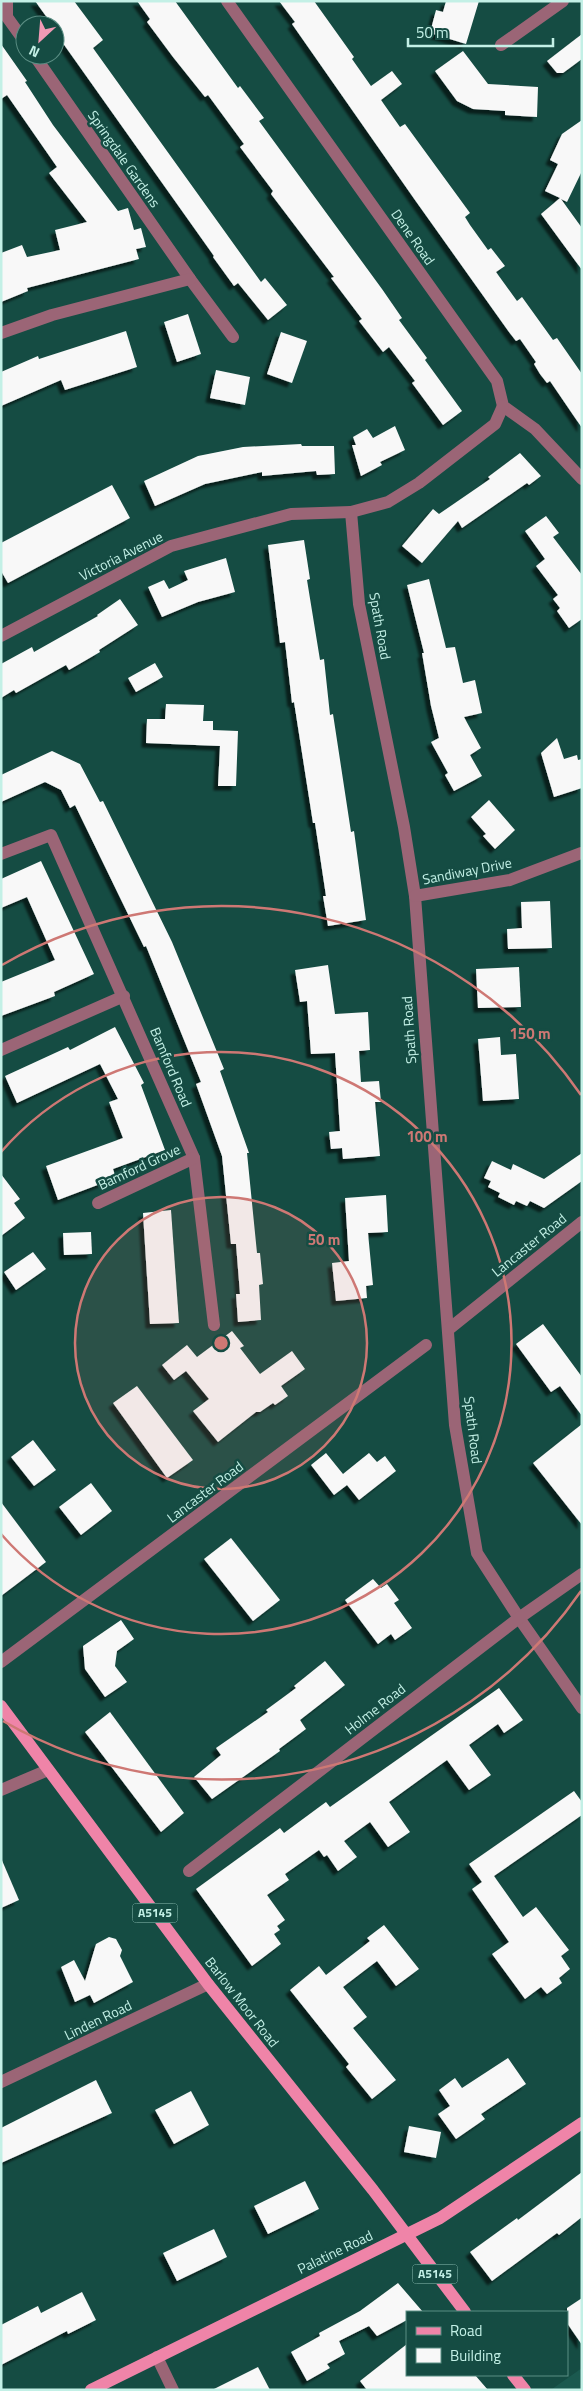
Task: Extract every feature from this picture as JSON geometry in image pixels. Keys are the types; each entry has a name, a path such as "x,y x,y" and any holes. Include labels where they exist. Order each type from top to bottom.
{"main road":[{"name":"Barlow Moor Road","path":"1,1706 208,1984 406,2234 464,2311"},
{"name":"Palatine Road","path":"91,2390 440,2218 461,2206 582,2123"},
{"path":"514,2376 525,2390"}],"street":[{"path":"7,1 4,19 15,31"},
{"path":"501,45 564,1"},
{"name":"Dene Road","path":"231,2 497,381 503,406"},
{"name":"Springdale Gardens","path":"41,65 190,280 233,337"},
{"path":"1,333 52,315 190,280"},
{"path":"351,512 388,502 419,483 495,424 503,406 535,429 582,479"},
{"name":"Victoria Avenue","path":"1,636 171,546 291,514 351,512"},
{"name":"Spath Road","path":"351,512 359,604 404,827 415,896 455,1425 477,1553 518,1618 582,1708"},
{"name":"Bamford Road","path":"1,854 51,835 124,996 194,1158 214,1325"},
{"name":"Sandiway Drive","path":"415,896 510,880 581,853"},
{"path":"1,1050 124,996"},
{"name":"Bamford Grove","path":"98,1204 194,1158"},
{"name":"Lancaster Road","path":"449,1329 582,1222"},
{"name":"Lancaster Road","path":"1,1662 426,1346"},
{"name":"Holme Road","path":"189,1871 518,1618 582,1574"},
{"path":"1,1790 48,1770"},
{"name":"Linden Road","path":"1,2082 208,1984"},
{"path":"157,2357 173,2390"}],"shaded area":[{"path":"582,2368 582,2390 552,2389"}],"building":[{"path":"35,1 74,1 103,40 93,48 261,282 265,278 287,305 268,320 238,283 234,286 65,46 65,15 45,15"},
{"path":"137,1 175,1 238,88 240,86 264,118 259,121 382,289 402,318 399,320 427,358 425,360 462,411 443,425 412,383 415,381 389,347 383,352 359,321 362,319 331,278 334,277 271,194 273,191 240,147 244,144 208,95 205,97 173,57 147,22 150,19"},
{"path":"279,1 314,1 354,57 352,59 371,86 392,71 402,84 381,100 400,127 405,124 470,213 465,217 488,250 491,248 505,266 496,272 517,301 522,297 553,340 557,338 582,374 582,428 550,381 547,383 540,374 534,364 536,362 520,339 516,341 509,332 415,200 292,24 295,22"},
{"path":"446,1 479,1 466,44 430,33 436,10 443,12"},
{"path":"582,34 582,59 563,73 557,73 547,61"},
{"path":"1,44 27,81 25,82 53,125 118,211 128,208 134,230 141,228 146,247 136,249 139,259 27,288 28,291 1,302 1,253 22,245 27,257 60,250 55,230 87,222 49,173 57,167 7,95 1,99"},
{"path":"463,51 488,84 538,87 537,117 505,115 505,111 473,109 457,101 435,71"},
{"path":"582,120 582,171 567,202 561,199 582,228 582,270 541,214 560,198 545,191 558,164 550,160 562,134"},
{"path":"188,314 201,354 177,362 164,322"},
{"path":"126,331 137,367 65,390 61,380 1,406 1,372 38,356 39,359"},
{"path":"281,332 307,341 292,383 267,374"},
{"path":"216,370 250,377 245,405 210,398"},
{"path":"395,426 405,450 380,462 382,465 361,476 352,445 356,445 353,437 367,429 373,438"},
{"path":"301,444 302,446 334,446 335,474 317,475 316,471 262,476 262,472 205,484 155,506 144,481 198,456 243,447"},
{"path":"520,453 541,476 529,485 527,483 462,528 458,521 422,563 402,546 433,509 439,514 490,479 488,477"},
{"path":"112,485 130,518 8,583 1,571 1,543"},
{"path":"546,516 559,533 553,537 582,575 582,619 569,628 557,611 560,608 553,599 558,595 536,566 545,559 525,531"},
{"path":"304,540 310,579 307,580 320,660 324,659 330,715 333,714 351,832 354,831 366,920 328,926 323,896 326,896 315,823 313,823 294,702 292,703 285,642 280,643 268,545"},
{"path":"226,558 235,592 198,602 162,617 148,587 164,580 169,589 188,580 184,571"},
{"path":"429,579 446,648 455,647 463,683 475,680 482,713 464,717 481,748 470,755 482,776 454,791 445,775 448,773 431,742 439,738 431,706 422,653 424,653 407,585"},
{"path":"120,599 138,625 99,650 100,652 69,670 66,665 16,693 14,690 1,698 1,664 32,647 34,652 98,616"},
{"path":"155,663 163,677 136,692 128,678"},
{"path":"166,704 204,705 203,721 213,721 213,730 238,731 236,786 218,786 220,746 146,743 147,719 165,719"},
{"path":"557,738 564,759 577,755 578,760 582,759 582,788 554,797 541,753"},
{"path":"52,751 80,764 100,802 103,801 172,942 224,1069 220,1071 249,1153 247,1153 257,1253 260,1253 263,1284 259,1285 261,1320 238,1322 236,1294 240,1294 236,1244 231,1244 222,1156 196,1084 201,1082 146,946 144,947 75,805 70,808 61,790 45,782 1,802 1,775"},
{"path":"489,800 515,830 495,849 483,836 486,834 471,817"},
{"path":"41,861 94,974 54,992 55,996 1,1016 1,982 55,960 27,897 1,908 1,879"},
{"path":"550,901 552,948 508,949 507,929 522,928 521,902"},
{"path":"328,965 335,1014 368,1012 370,1050 359,1051 361,1082 379,1081 381,1102 375,1102 380,1156 343,1159 342,1148 331,1149 329,1132 340,1131 335,1053 311,1054 307,1001 300,1002 295,970"},
{"path":"519,967 521,1007 478,1008 476,969"},
{"path":"115,1027 144,1083 141,1085 165,1150 113,1169 116,1178 58,1200 46,1166 123,1138 109,1102 118,1099 100,1064 17,1103 5,1076 68,1047 70,1050"},
{"path":"500,1037 501,1055 516,1054 519,1099 483,1101 478,1039"},
{"path":"582,1153 582,1181 544,1208 530,1201 527,1206 516,1201 514,1205 498,1197 500,1193 488,1187 491,1181 484,1178 492,1161 511,1170 513,1164 544,1179"},
{"path":"1,1174 20,1199 14,1203 25,1218 1,1236"},
{"path":"386,1195 388,1232 368,1233 373,1285 366,1286 367,1298 336,1301 332,1263 349,1261 345,1198"},
{"path":"171,1210 179,1323 150,1324 143,1213"},
{"path":"91,1232 92,1254 64,1255 63,1233"},
{"path":"33,1252 46,1269 16,1290 4,1272"},
{"path":"543,1324 582,1377 582,1416 560,1386 551,1392 516,1344"},
{"path":"232,1331 244,1346 240,1348 260,1374 292,1351 305,1369 281,1386 288,1396 275,1405 273,1403 260,1412 256,1412 218,1442 193,1411 209,1399 186,1371 174,1380 162,1365 187,1345 197,1357"},
{"path":"137,1386 193,1460 167,1478 113,1403"},
{"path":"582,1424 582,1525 533,1463"},
{"path":"33,1440 56,1470 34,1486 11,1457"},
{"path":"326,1453 343,1474 369,1453 377,1462 385,1456 396,1471 359,1500 347,1485 334,1495 311,1465"},
{"path":"91,1483 112,1511 81,1535 59,1507"},
{"path":"1,1502 46,1562 1,1596"},
{"path":"231,1538 280,1600 253,1621 204,1559"},
{"path":"373,1579 381,1588 387,1584 399,1600 394,1603 412,1628 395,1640 391,1634 378,1644 345,1600"},
{"path":"121,1620 134,1639 117,1651 115,1666 127,1682 105,1697 85,1669 83,1646"},
{"path":"325,1661 345,1685 300,1720 306,1729 279,1749 280,1751 212,1799 194,1777 221,1755 216,1748 268,1712 266,1710 296,1688 294,1686"},
{"path":"499,1688 523,1720 504,1733 498,1724 469,1745 491,1775 469,1790 447,1760 389,1802 410,1832 388,1847 370,1822 344,1841 357,1857 338,1871 327,1855 324,1857 319,1850 285,1874 289,1880 267,1895 285,1920 277,1926 280,1930 274,1934 281,1944 252,1966 196,1889 280,1828 284,1833 326,1802 330,1807"},
{"path":"110,1712 184,1813 161,1832 85,1732"},
{"path":"574,1791 582,1802 582,1815 494,1876 523,1917 536,1907 569,1950 561,1956 570,1969 559,1978 562,1983 547,1994 541,1987 525,1999 492,1954 509,1942 472,1889 482,1882 469,1864"},
{"path":"1,1858 19,1900 1,1908"},
{"path":"384,1925 419,1969 396,1986 377,1961 343,1987 367,2017 353,2028 396,2080 372,2099 346,2067 349,2064 290,1990 319,1966 326,1975 370,1941 367,1938"},
{"path":"109,1937 116,1939 122,1950 120,1956 133,1982 94,2003 90,1995 75,2002 61,1967 74,1960 85,1981 96,1944"},
{"path":"508,2058 526,2084 481,2114 485,2119 456,2139 438,2114 450,2106 439,2090 455,2078 462,2088"},
{"path":"96,2080 112,2113 1,2163 1,2128"},
{"path":"191,2091 209,2125 174,2144 155,2110"},
{"path":"409,2126 441,2132 436,2158 404,2152"},
{"path":"582,2172 582,2217 492,2281 470,2252 517,2218 518,2220"},
{"path":"305,2181 319,2209 268,2234 254,2206"},
{"path":"214,2229 227,2257 177,2281 163,2253"},
{"path":"398,2283 422,2311 406,2311 406,2321 377,2336 369,2326 339,2341 345,2354 327,2364 330,2368 307,2381 291,2352 320,2336 319,2333 360,2311"},
{"path":"82,2292 96,2320 68,2334 67,2331 1,2365 1,2325 38,2306 41,2313"},
{"path":"582,2298 582,2345 568,2324 567,2308"},
{"path":"406,2345 406,2376 476,2376 488,2390 367,2390 360,2381"},
{"path":"258,2367 270,2390 212,2390"}]}
